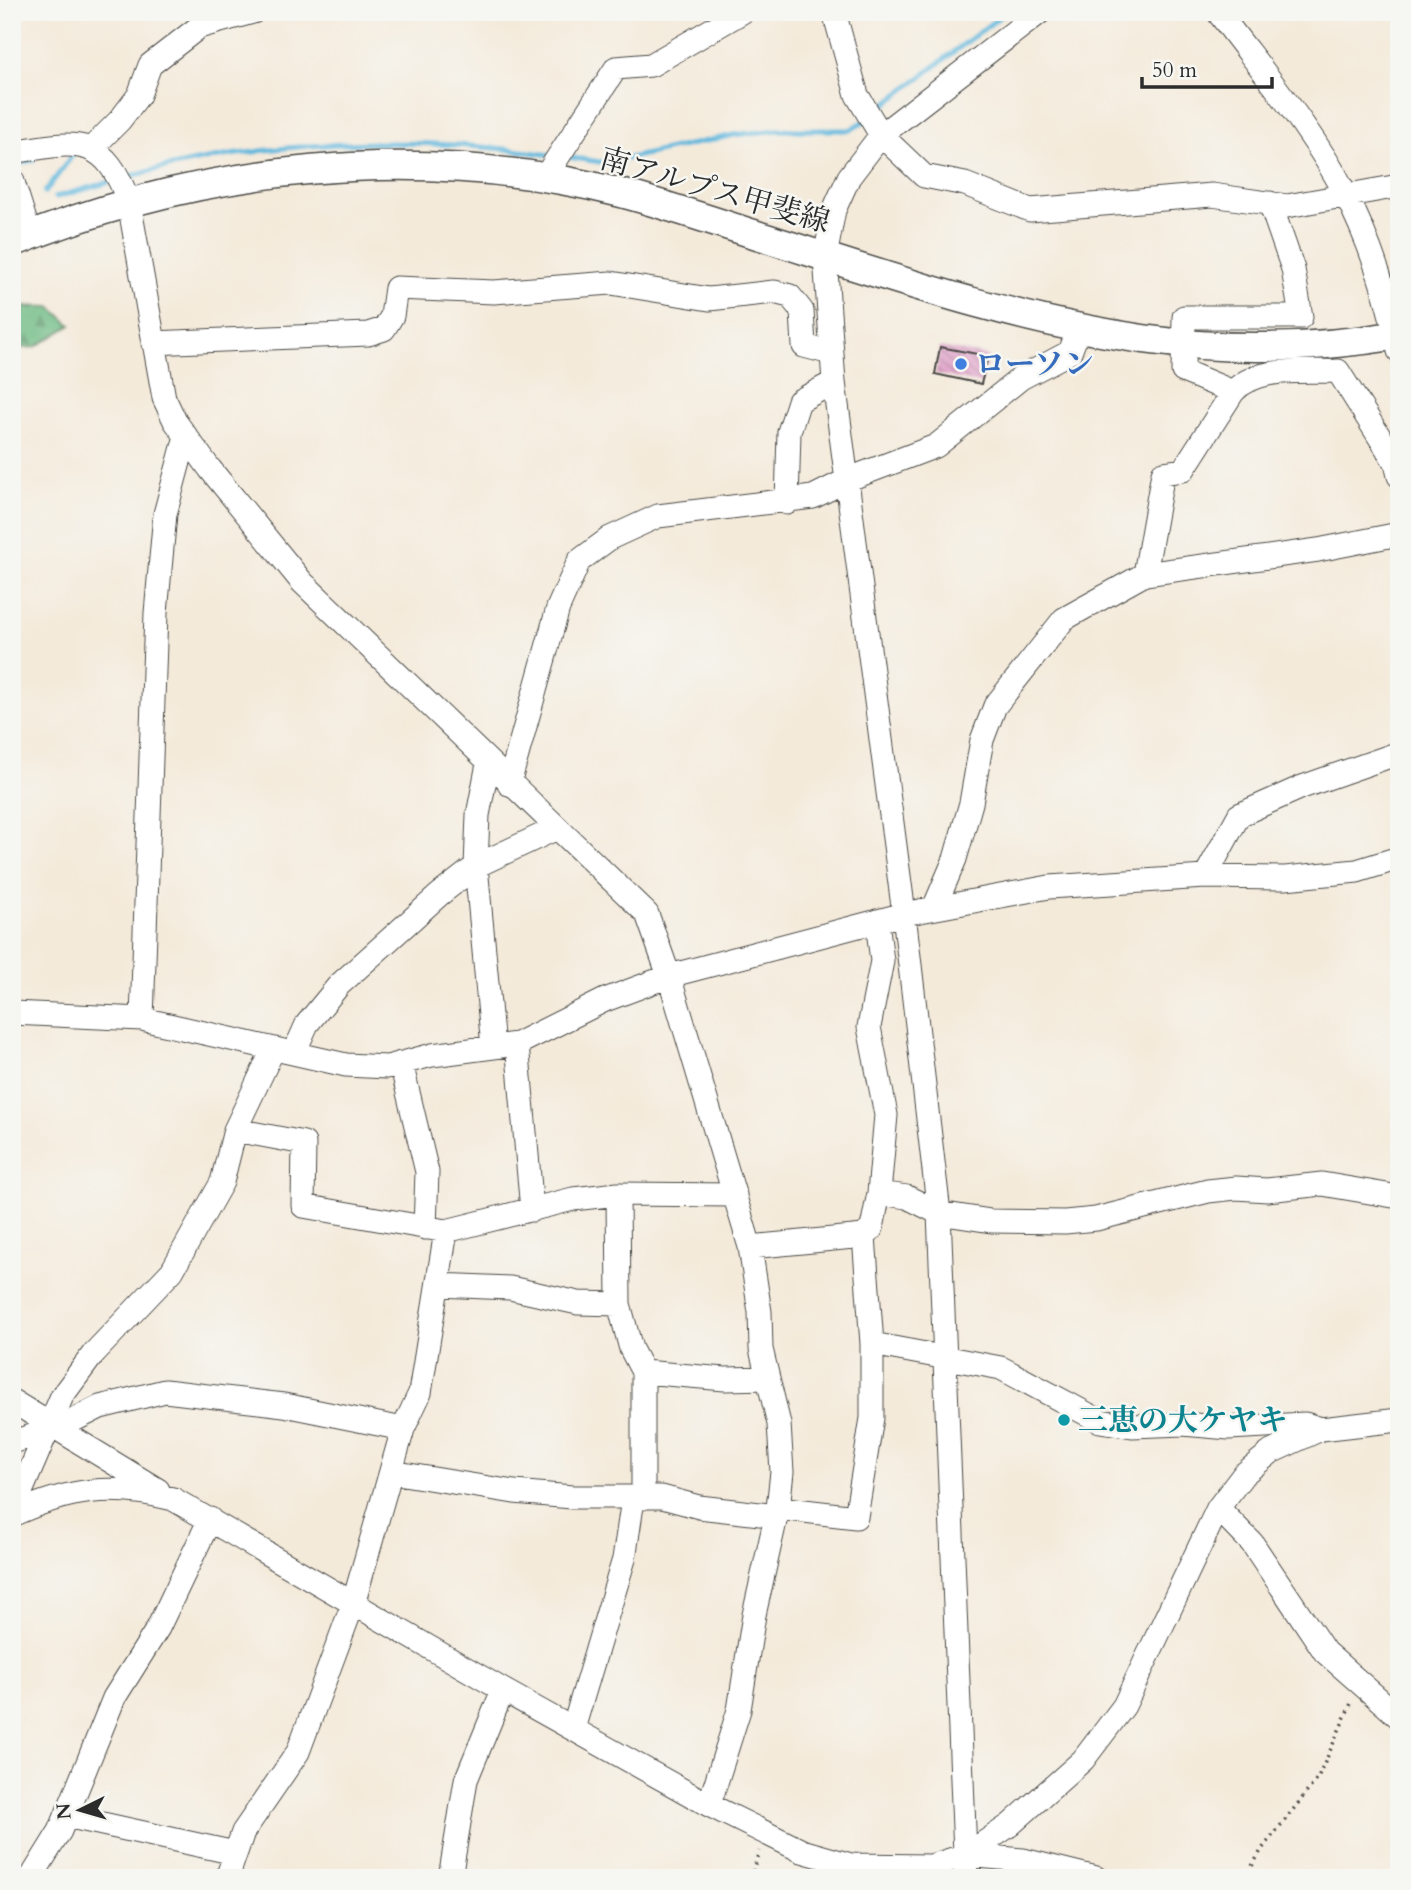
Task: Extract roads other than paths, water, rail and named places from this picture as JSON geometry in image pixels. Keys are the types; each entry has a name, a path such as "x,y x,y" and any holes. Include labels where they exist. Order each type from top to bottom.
{"main road":[{"name":"南アルプス甲斐線","path":"21,240 129,203 234,179 304,170 455,167 545,177 622,193 825,257 1080,326 1143,339 1266,347 1398,340"}],"street":[{"path":"91,149 120,120 139,95 150,65 200,27 253,12"},
{"path":"545,177 616,68 651,65 742,12"},
{"path":"834,12 857,95 881,135 924,176 965,184 1030,210 1212,195 1287,206 1399,186"},
{"path":"966,1867 948,1359 939,1213 904,914 849,479 834,382 825,257 834,210 849,177 881,135 1040,12"},
{"path":"1218,12 1332,169 1373,256 1398,340"},
{"path":"12,152 71,143 91,149 120,178 129,203 164,398 186,436 255,527 302,582 488,764 647,914 669,976 750,1247 760,1312 761,1349 779,1424 782,1472 777,1512 754,1615 739,1710 709,1805"},
{"path":"12,179 21,240"},
{"path":"1233,392 1183,371 1184,317 1301,317 1293,269 1270,203"},
{"path":"153,342 368,334 384,329 392,316 396,288 494,292 611,283 709,299 774,292 790,296 802,311 804,346 831,353"},
{"path":"509,784 558,608 579,561 610,538 658,516 813,498 849,479 936,446 1021,378 1070,352 1080,326"},
{"path":"1144,574 1163,473 1183,470 1233,392 1243,381 1258,375 1338,372 1396,463 1399,476"},
{"path":"787,503 789,432 799,401 834,382"},
{"path":"142,1019 156,613 165,514 186,436"},
{"path":"933,908 955,859 971,803 982,740 995,706 1064,619 1144,574 1196,565 1226,565 1399,534"},
{"path":"1205,877 1224,837 1239,815 1302,787 1399,753"},
{"path":"488,764 478,816 476,866 493,1047"},
{"path":"12,1514 51,1428 62,1396 94,1353 172,1271 222,1182 235,1130 284,1052 340,985 476,866 556,828"},
{"path":"12,1013 142,1019 346,1065 387,1067 432,1055 517,1044 605,1000 669,976 933,908 1049,887 1205,877 1285,878 1357,871 1399,858"},
{"path":"750,1247 864,1236 872,1228 879,1193 886,1115 869,1027 882,961 877,921"},
{"path":"517,1044 532,1210"},
{"path":"228,1878 243,1832 298,1752 354,1601 403,1429 420,1393 438,1285 436,1230 427,1172 401,1063"},
{"path":"235,1130 304,1143 303,1206 436,1230 573,1199 618,1194 734,1195"},
{"path":"879,1193 907,1198 939,1213 991,1221 1065,1222 1096,1219 1208,1191 1236,1188 1267,1190 1322,1184 1399,1197"},
{"path":"573,1729 624,1559 638,1498 643,1372 631,1349 619,1304 618,1194"},
{"path":"391,1472 514,1492 663,1497 699,1507 856,1517 872,1418 872,1345 864,1236"},
{"path":"438,1285 510,1288 578,1303 619,1304"},
{"path":"872,1345 1001,1368 1100,1421 1132,1426 1183,1424 1229,1428 1306,1424 1321,1429"},
{"path":"643,1372 724,1379 768,1378"},
{"path":"12,1441 100,1407 165,1391 284,1405 403,1429"},
{"path":"12,1401 51,1428 354,1601 503,1690 709,1805 802,1851 850,1872 931,1866 966,1867 1023,1860 1096,1878"},
{"path":"966,1867 1083,1760 1124,1706 1218,1508 1244,1474 1271,1452 1321,1429 1399,1420"},
{"path":"12,1514 61,1496 90,1490 117,1488 173,1499"},
{"path":"1218,1508 1252,1543 1325,1652 1399,1717"},
{"path":"32,1878 60,1831 100,1727 158,1628 210,1519"},
{"path":"450,1878 466,1780 503,1690"},
{"path":"66,1816 235,1853"}],"waterway":[{"path":"194,19 202,12"},
{"path":"875,112 1006,12"},
{"path":"567,157 607,163 734,135 778,130 850,130 865,121"},
{"path":"123,178 228,155 336,144 444,144 551,155"},
{"path":"45,192 74,153"},
{"path":"12,165 33,160"},
{"path":"56,197 114,181"}],"place":[{"name":"ローソン","path":"961,364"},
{"name":"三恵の大ケヤキ","path":"1064,1420"}]}
